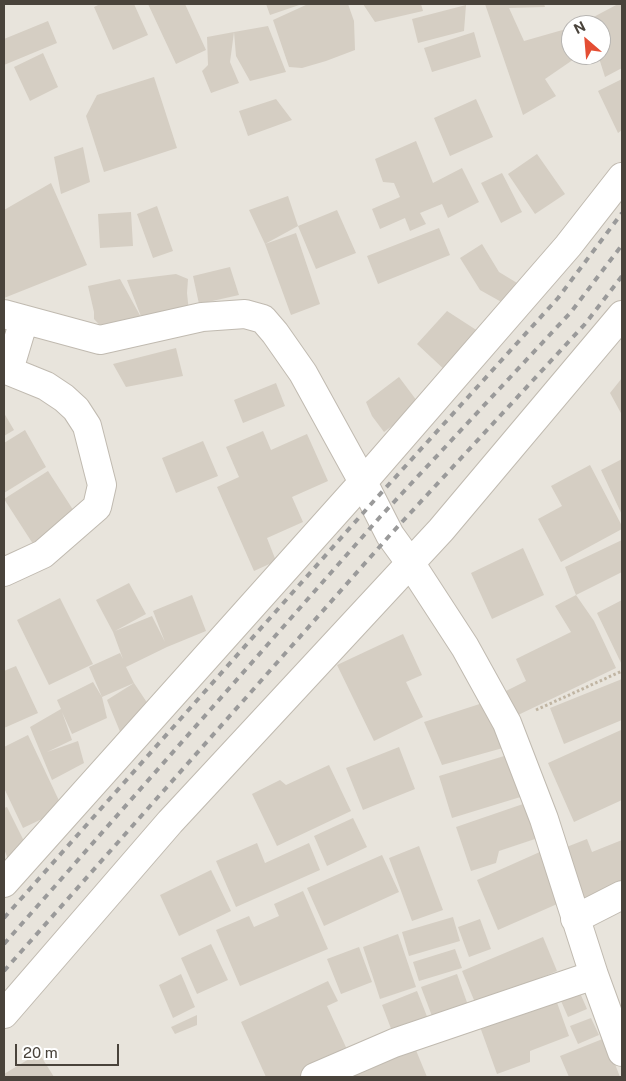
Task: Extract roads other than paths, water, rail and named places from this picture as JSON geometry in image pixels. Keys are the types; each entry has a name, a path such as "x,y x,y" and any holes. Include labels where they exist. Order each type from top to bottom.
{"street":[{"path":"4,883 363,482 568,246 622,177"},
{"path":"4,572 43,554 97,507 102,485 87,426 76,409 46,386 8,366 16,322 100,340 202,317 245,314 263,319 303,373 387,529 465,647 507,723 544,819 575,919 622,1052"},
{"path":"4,1014 170,822 411,564 622,315"},
{"path":"575,919 622,895"},
{"path":"315,1077 394,1043 594,975"}],"railway":[{"path":"4,918 372,503 558,298 622,213"},
{"path":"4,944 380,517 571,312 622,245"},
{"path":"4,971 390,535 585,324 622,276"}]}
